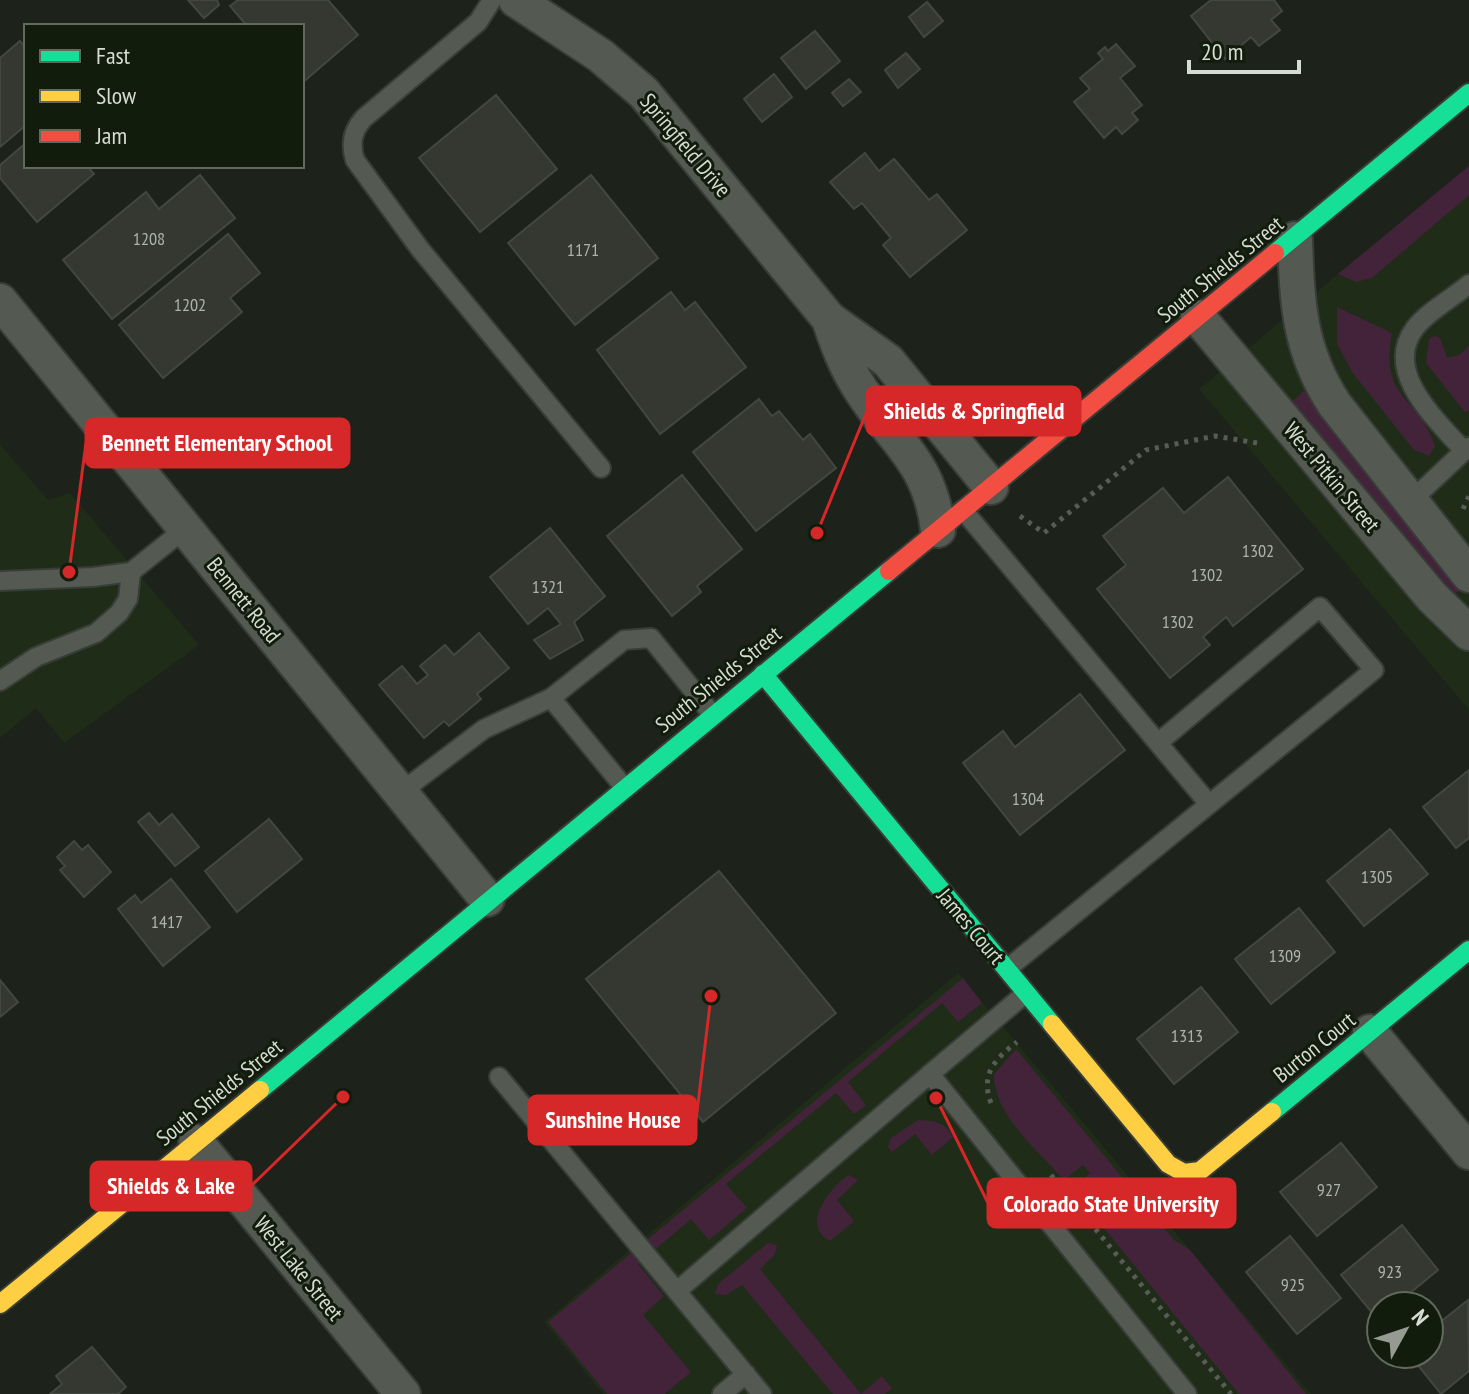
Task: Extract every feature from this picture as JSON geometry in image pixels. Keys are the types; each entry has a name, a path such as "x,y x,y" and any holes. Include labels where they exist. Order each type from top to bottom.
{"main road":[{"name":"South Shields Street","path":"0,1304 487,899 1295,239 1469,93"},
{"name":"James Court","path":"763,674 1168,1164 1184,1173"},
{"name":"Burton Court","path":"1184,1173 1200,1171 1469,950"}],"street":[{"name":"Springfield Drive","path":"516,0 601,56 644,93 829,319 888,361 991,487"},
{"path":"1295,239 1303,334 1316,376 1335,405 1469,575"},
{"name":"Bennett Road","path":"0,301 487,899"},
{"name":"West Pitkin Street","path":"1198,317 1432,597 1469,633"},
{"name":"Springfield Drive","path":"829,319 840,353 860,389 916,461 950,520"},
{"path":"1370,1032 1469,1152"},
{"name":"West Lake Street","path":"196,1142 403,1394"}],"lane":[{"path":"492,0 478,22 387,95 364,118 357,126 352,148 355,160 420,249 601,468"},
{"path":"1412,500 1467,449 1408,382 1404,354 1415,328 1469,284"},
{"path":"950,520 1159,742 1209,804"},
{"path":"0,581 131,572 186,528"},
{"path":"0,681 36,657 96,633 119,613 128,599 131,572"},
{"path":"1007,969 1374,670 1320,607 1159,742"},
{"path":"401,792 484,729 551,698 624,640 637,636 651,638 712,714"},
{"path":"551,698 624,787"},
{"path":"677,1291 1026,993"},
{"path":"930,1074 1187,1394"},
{"path":"499,1077 762,1394"},
{"path":"722,1394 746,1374"}],"path":[{"path":"1044,533 1146,450 1215,436 1249,440 1263,446"},
{"path":"1461,513 1469,496"},
{"path":"1000,1113 990,1101 986,1082 992,1064 1022,1039"},
{"path":"1050,1174 1231,1394"}],"shaded area":[{"path":"1469,166 1469,710 1199,389"},
{"path":"1469,166 1469,195 1372,278 1356,282 1338,274"},
{"path":"1337,307 1392,333 1389,355 1391,372 1403,396 1428,430 1435,446 1429,456 1414,450 1352,372 1337,344"},
{"path":"1434,336 1440,338 1447,358 1459,355 1469,346 1469,410 1465,412 1426,363 1429,339"},
{"path":"1304,391 1462,588 1452,597 1292,402"},
{"path":"0,444 48,500 70,493 199,645 64,743 36,708 0,738"},
{"path":"958,973 1311,1394 603,1394 544,1322"},
{"path":"963,978 982,1003 958,1022 942,1003 848,1082 866,1105 854,1114 836,1093 726,1184 747,1208 709,1240 691,1219 638,1264 664,1296 643,1315 691,1372 665,1394 607,1394 548,1322"},
{"path":"1016,1049 1174,1240 1190,1250 1306,1394 1239,1394 1072,1189 1090,1173 1083,1165 1064,1180 1009,1118 1001,1104 994,1074"},
{"path":"918,1120 939,1123 953,1137 932,1155 915,1134 892,1152 888,1147 891,1138"},
{"path":"849,1175 858,1180 837,1200 854,1221 830,1241 821,1234 818,1216 827,1197"},
{"path":"768,1243 777,1245 775,1254 760,1269 861,1394 833,1394 742,1285 726,1295 715,1294 718,1284"},
{"path":"882,1376 892,1389 885,1394 861,1394"}],"building":[{"path":"188,0 217,0 219,5 204,18"},
{"path":"238,0 328,0 358,35 304,81 304,24 245,24 230,6"},
{"path":"1211,0 1274,0 1282,11 1271,20 1280,30 1259,46 1251,37 1225,59 1191,16"},
{"path":"927,2 943,21 924,37 909,17"},
{"path":"815,31 840,61 806,89 781,58"},
{"path":"20,41 24,46 24,127 0,147 0,58"},
{"path":"1116,44 1135,66 1120,78 1142,105 1132,113 1138,120 1122,134 1116,127 1104,138 1074,102 1090,89 1080,78 1103,59 1098,53 1105,47 1108,51"},
{"path":"906,53 920,69 898,88 885,70"},
{"path":"774,74 792,97 762,122 744,99"},
{"path":"849,79 861,92 843,106 832,93"},
{"path":"496,95 557,169 480,232 419,158"},
{"path":"24,145 24,168 89,168 94,174 37,222 0,178 0,165"},
{"path":"865,153 879,171 894,159 929,200 937,194 967,230 910,277 883,245 891,238 862,203 854,209 830,182"},
{"path":"200,175 235,218 112,319 63,260 146,192 159,209"},
{"path":"591,175 658,258 575,325 508,243"},
{"path":"228,234 260,273 230,298 242,312 163,378 119,325"},
{"path":"671,292 685,310 695,302 746,367 660,434 597,350"},
{"path":"759,399 772,416 779,411 803,440 810,434 836,468 756,531 693,452"},
{"path":"682,475 742,549 697,586 701,592 672,616 607,536"},
{"path":"1228,477 1303,569 1233,626 1226,617 1203,637 1210,645 1170,678 1097,589 1126,565 1103,536 1163,488 1184,513"},
{"path":"550,528 605,596 574,622 583,640 550,659 534,640 561,624 548,608 528,624 490,577"},
{"path":"479,633 509,668 477,694 481,699 449,726 444,721 424,738 379,685 402,666 417,684 428,675 420,666 445,645 454,655"},
{"path":"1080,694 1125,750 1020,835 963,763 1003,731 1015,747"},
{"path":"1469,770 1469,838 1456,848 1423,807"},
{"path":"149,813 159,825 172,814 199,847 175,866 138,822"},
{"path":"269,819 302,859 237,912 205,871"},
{"path":"1390,829 1428,874 1364,926 1327,881"},
{"path":"74,841 82,850 88,845 111,872 84,897 60,870 65,866 57,857"},
{"path":"719,871 836,1013 703,1122 586,979"},
{"path":"171,879 210,927 163,966 118,909 135,895 141,903"},
{"path":"1299,908 1335,952 1271,1004 1235,959"},
{"path":"0,980 18,1002 0,1017"},
{"path":"1201,987 1238,1032 1174,1084 1137,1039"},
{"path":"1341,1143 1377,1187 1317,1236 1280,1192"},
{"path":"1402,1225 1438,1270 1414,1290 1365,1290 1365,1304 1341,1275"},
{"path":"1290,1236 1341,1298 1297,1334 1246,1272"},
{"path":"1468,1300 1469,1371 1441,1394 1422,1370 1445,1370 1445,1318"},
{"path":"92,1347 126,1387 118,1394 50,1394 62,1384 56,1376"}],"traffic: fast":[{"path":"1275,253 1469,93"},
{"path":"260,1090 889,571"},
{"path":"763,674 1052,1024"},
{"path":"1272,1112 1469,950"}],"traffic: slow":[{"path":"1052,1024 1168,1164 1184,1173 1200,1171 1272,1112"},
{"path":"0,1304 260,1090"}],"traffic: jam":[{"path":"889,571 1275,253"}],"place":[{"name":"Shields & Springfield","path":"817,533"},
{"name":"Bennett Elementary School","path":"69,572"},
{"name":"Sunshine House","path":"711,996"},
{"name":"Shields & Lake","path":"343,1097"},
{"name":"Colorado State University","path":"936,1098"}]}
